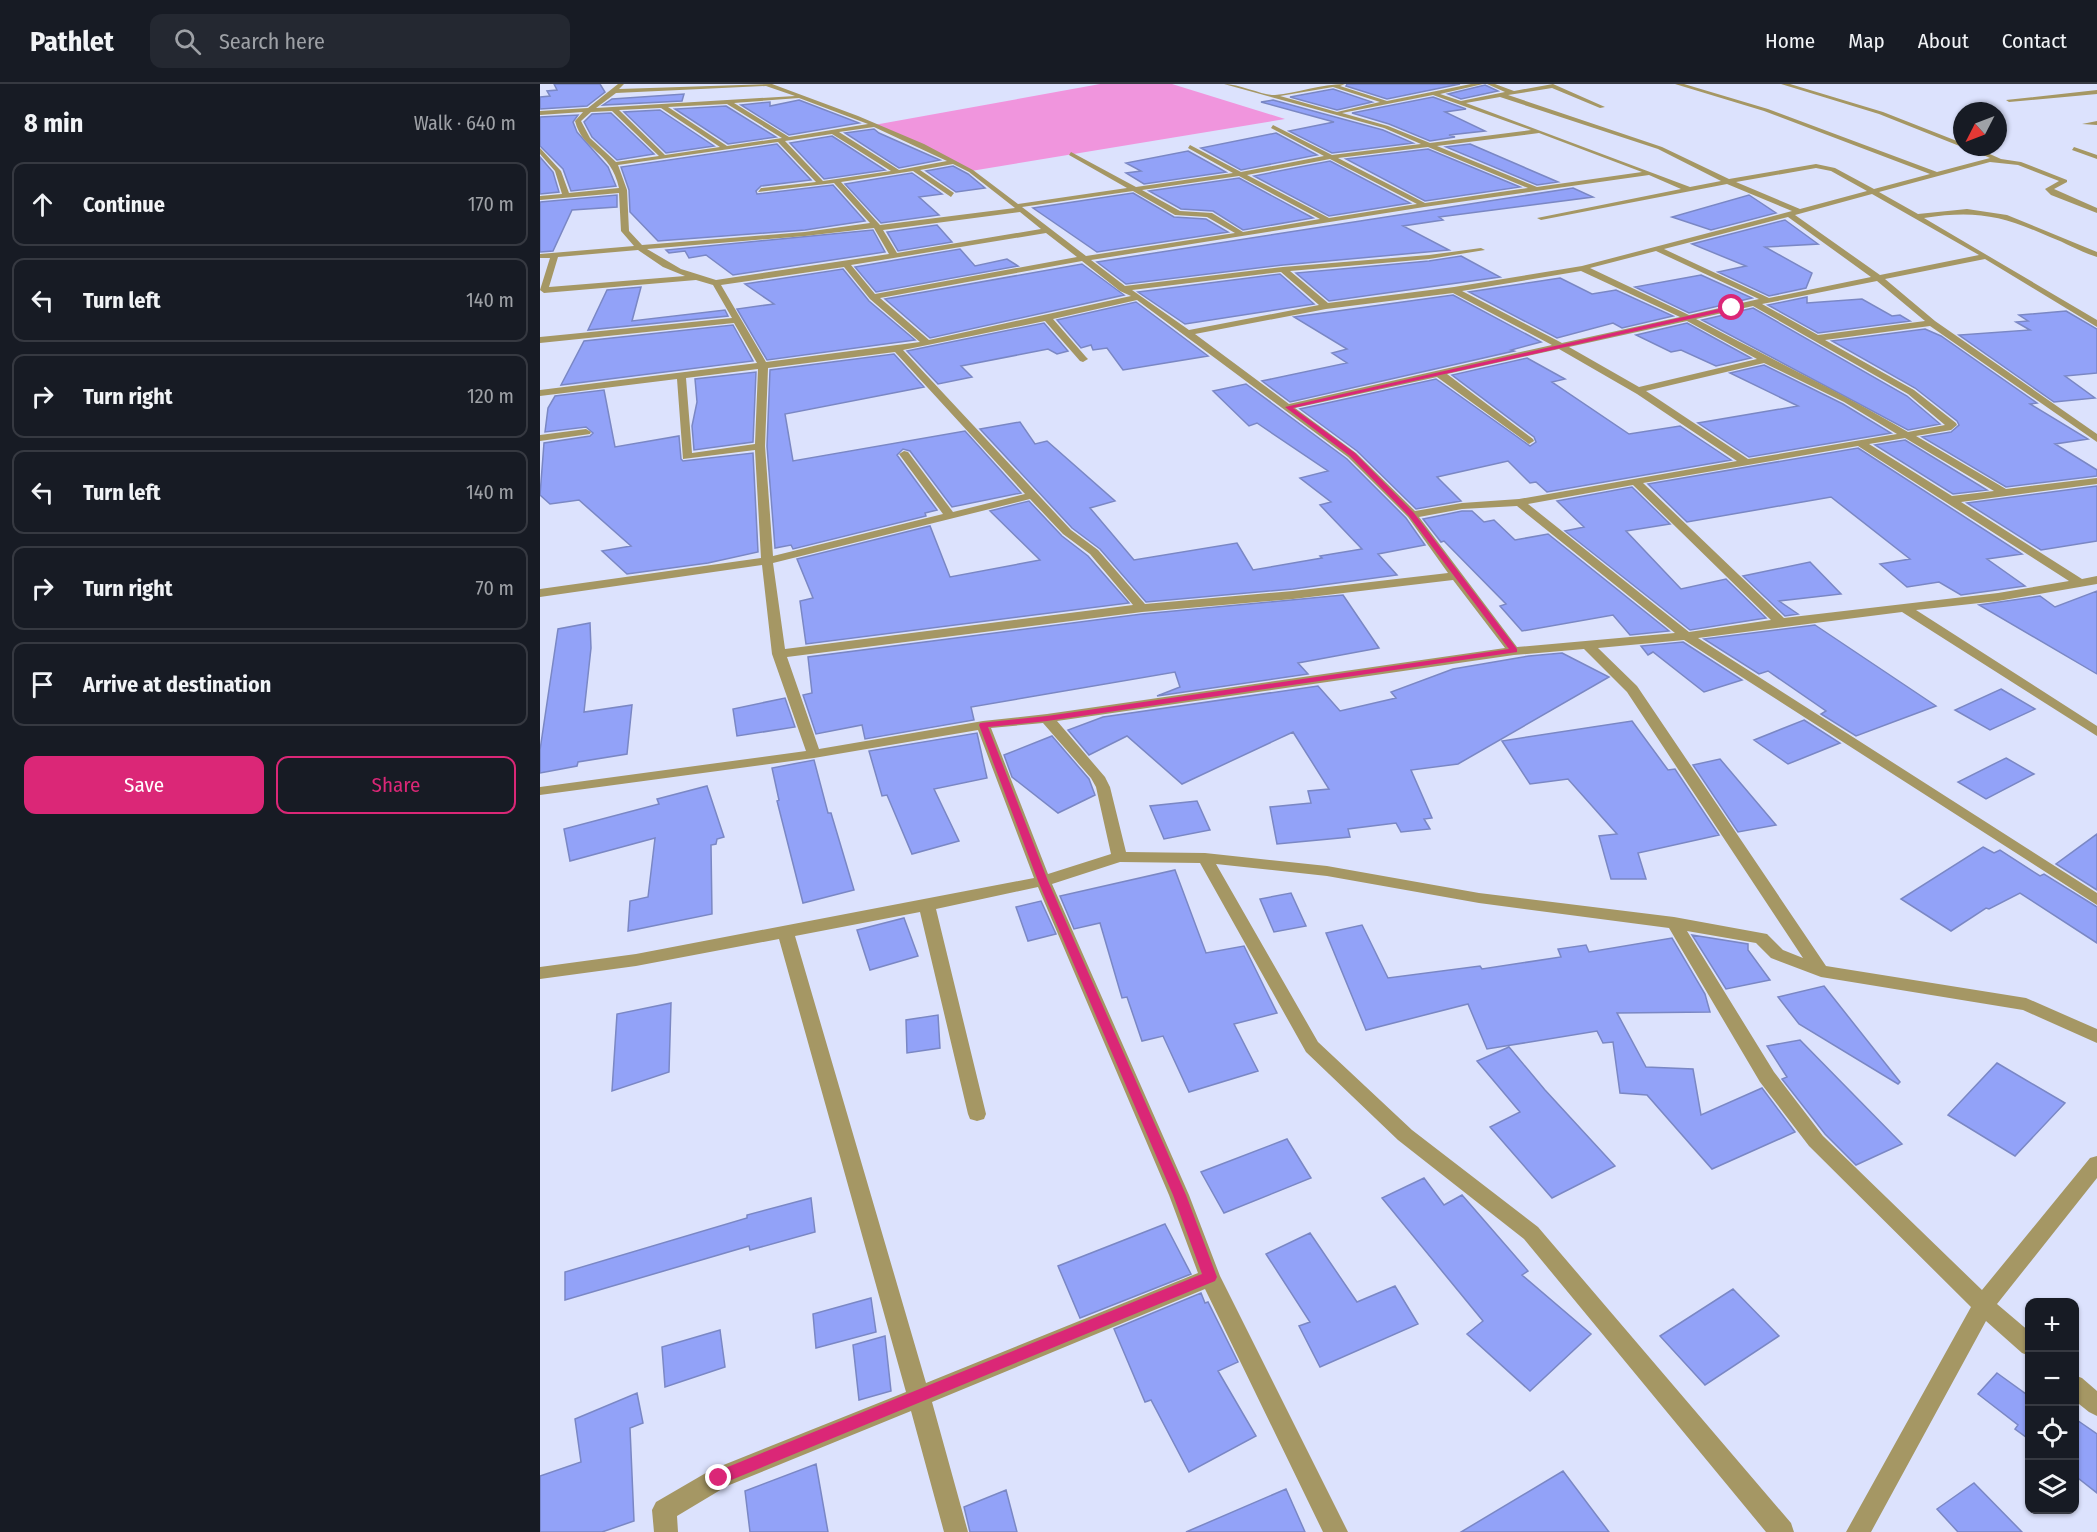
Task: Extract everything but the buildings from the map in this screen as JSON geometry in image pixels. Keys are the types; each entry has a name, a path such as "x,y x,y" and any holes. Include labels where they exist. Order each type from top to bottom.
{"street":[{"path":"1044,231 895,257 716,283 696,278 648,256 639,248 625,231 624,189 614,164 580,132 578,121 587,110 618,87 768,84 922,145 971,171 1044,231 1123,290 1139,297 1352,455 1412,515 1514,651"},
{"path":"1227,84 1386,127 1537,189"},
{"path":"1272,96 1342,84"},
{"path":"1337,113 1480,84"},
{"path":"1490,84 1513,93"},
{"path":"1678,84 1766,110 1936,174"},
{"path":"1784,84 1881,113 1953,141"},
{"path":"1332,85 1385,102"},
{"path":"1460,102 1551,85 1602,107"},
{"path":"2009,100 2097,92"},
{"path":"1431,93 1540,130 1692,190"},
{"path":"1501,95 1660,148 1730,182 1799,211"},
{"path":"540,113 802,97"},
{"path":"729,103 789,139"},
{"path":"663,107 728,149"},
{"path":"614,109 665,158"},
{"path":"1533,117 1556,113"},
{"path":"1511,120 1522,118"},
{"path":"2085,124 2097,123"},
{"path":"614,164 728,149 874,125"},
{"path":"1273,126 1424,205"},
{"path":"540,256 877,227 1239,174 1331,157 1540,130"},
{"path":"834,132 898,172"},
{"path":"780,140 821,183"},
{"path":"1190,147 1327,220"},
{"path":"2074,149 2097,157"},
{"path":"540,150 558,171 566,196"},
{"path":"1071,154 1178,213 1209,215 1242,234"},
{"path":"1991,156 2062,178 2065,181 2049,189 2097,211"},
{"path":"1186,333 1326,306 1454,290 1582,268 1978,162 2001,160"},
{"path":"761,190 916,170 954,162"},
{"path":"1541,218 1816,166 1833,169 1986,256 2097,324"},
{"path":"916,170 951,195"},
{"path":"873,297 1082,259 1424,205 1650,173"},
{"path":"836,181 877,227 895,257"},
{"path":"540,198 624,189"},
{"path":"1914,217 1957,212 1987,213 2019,223 2097,255"},
{"path":"1789,214 1880,279 1932,323 2097,439"},
{"path":"1656,248 1767,300"},
{"path":"1123,290 1283,268 1429,257 1481,250"},
{"path":"555,255 542,291 696,278"},
{"path":"1288,407 1687,317 1986,256"},
{"path":"846,264 873,297 927,343"},
{"path":"1283,268 1326,306"},
{"path":"1582,268 1687,317 1765,360 1847,400 2002,491"},
{"path":"716,283 735,320 763,365 760,446 768,561 779,654 814,754"},
{"path":"1454,290 1563,345 1640,390 1748,463"},
{"path":"540,393 897,349 1139,297"},
{"path":"1412,515 1462,506 1519,502 1947,428 1952,425 1911,392 1754,303"},
{"path":"1047,318 1083,359"},
{"path":"540,340 735,320"},
{"path":"1818,338 1932,323"},
{"path":"897,349 1067,532 1094,552 1142,608"},
{"path":"1640,390 1765,360"},
{"path":"1440,374 1529,441"},
{"path":"681,375 687,457 760,446"},
{"path":"540,438 586,432"},
{"path":"1860,443 2079,582"},
{"path":"904,454 949,514"},
{"path":"1635,481 1781,622"},
{"path":"1950,500 2002,491 2097,481"},
{"path":"540,593 768,561 949,514 1033,495"},
{"path":"1519,502 1686,636 2097,900"},
{"path":"779,654 1142,608 1293,595 1456,576"},
{"path":"540,790 814,754 983,725 1047,718 1514,651 1686,636 1781,622 1998,597 2097,580"},
{"path":"1906,609 2097,732"},
{"path":"1587,644 1632,689 1821,971"},
{"path":"1047,718 1098,777 1103,787 1119,857"},
{"path":"983,725 1043,881 1179,1195 1210,1277 1336,1532"},
{"path":"540,973 636,960 927,905 1043,881 1119,857 1205,858 1327,871 1479,898 1674,923 1761,938 1777,954 1821,971 2026,1004 2097,1036"},
{"path":"1205,858 1312,1047 1405,1135 1531,1233 1782,1532"},
{"path":"927,905 977,1114"},
{"path":"1674,923 1767,1077 1816,1141 1983,1305 2025,1342"},
{"path":"786,933 956,1532"},
{"path":"1858,1532 1983,1305 2097,1164"},
{"path":"666,1532 664,1510 719,1478 1210,1277"},
{"path":"2079,1389 2097,1405"}],"shaded area":[{"path":"1100,84 1172,84 1285,119 971,171 874,125"}],"route":[{"path":"719,1478 1210,1277 1179,1195 1043,881 983,725 1047,718 1514,651 1412,515 1352,455 1288,407 1732,308"}]}
